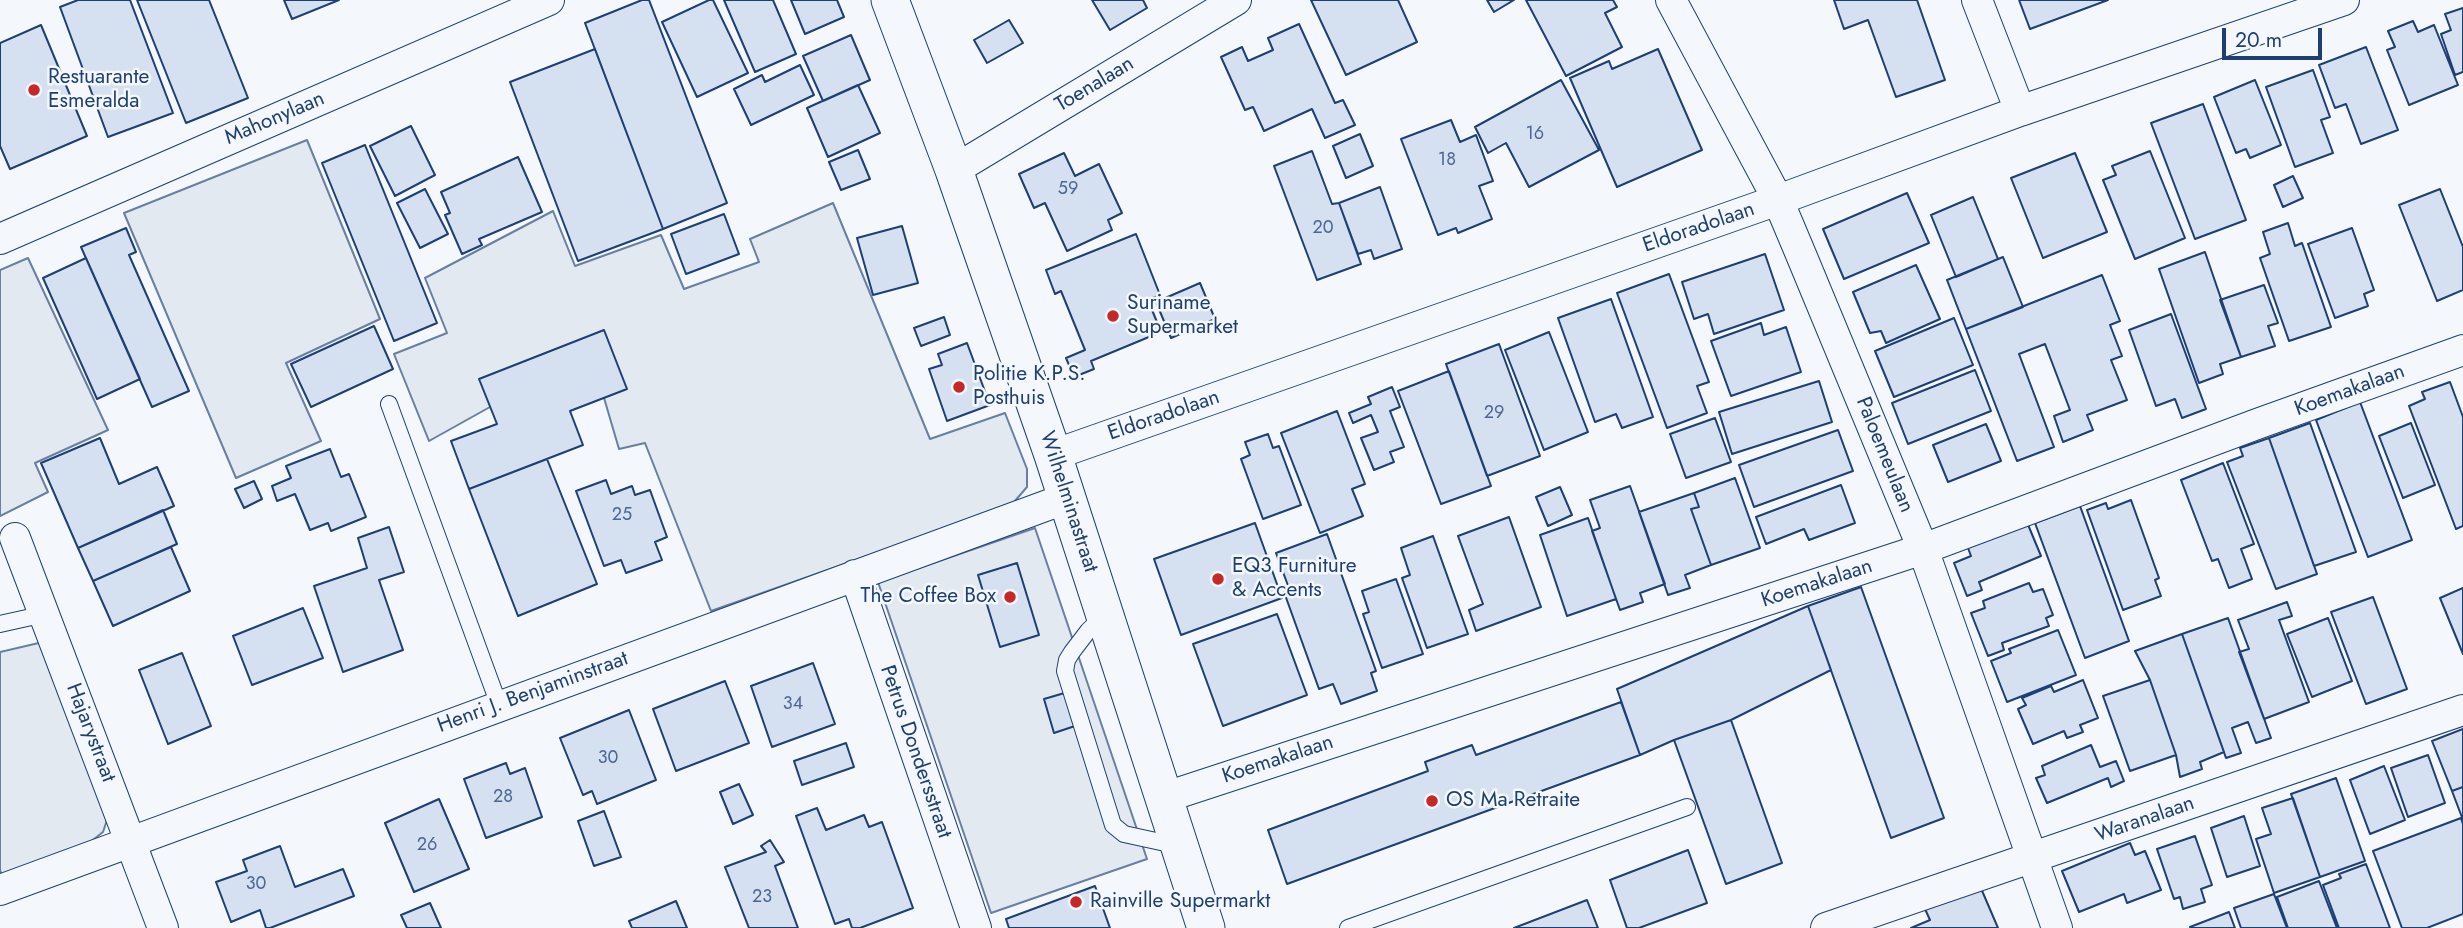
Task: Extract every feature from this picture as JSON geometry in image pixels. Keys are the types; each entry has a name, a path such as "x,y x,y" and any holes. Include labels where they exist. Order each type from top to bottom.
{"street":[{"name":"Mahonylaan","path":"0,239 549,0"},
{"name":"Wilhelminastraat","path":"890,0 954,170 1053,455 1206,928"},
{"name":"Toenalaan","path":"954,170 1236,0"},
{"name":"Paloemeulaan","path":"1671,0 1778,200 1923,549 2056,928"},
{"path":"1977,0 2020,111"},
{"name":"Eldoradolaan","path":"1053,455 1778,200 2298,8 2344,0"},
{"name":"Koemakalaan","path":"1163,798 1923,549 2244,428 2463,350"},
{"name":"Henri J. Benjaminstraat","path":"0,890 1067,498"},
{"name":"Hajarystraat","path":"15,538 163,928"},
{"name":"Petrus Dondersstraat","path":"855,575 976,928"},
{"name":"Waranalaan","path":"1826,928 2463,710"}],"lane":[{"path":"389,404 499,705"},
{"path":"0,624 45,614"},
{"path":"1105,615 1072,652 1065,671 1113,825 1124,834 1179,846"},
{"path":"1348,928 1687,807"}],"shaded area":[{"path":"307,140 380,319 286,363 321,441 236,478 124,213"},
{"path":"833,203 930,439 1005,413 1027,469 1027,487 1014,502 711,611 645,443 619,449 602,391 542,378 429,441 394,354 447,333 425,278 553,211 575,266 661,235 684,289 759,262 750,239"},
{"path":"28,258 108,430 35,463 48,492 0,516 0,270"},
{"path":"1035,528 1147,859 991,913 878,582"},
{"path":"43,642 108,817 103,832 79,851 2,875 0,652"}],"building":[{"path":"78,0 130,0 173,113 108,137 60,7"},
{"path":"137,0 209,0 248,98 186,123"},
{"path":"284,0 339,0 292,19"},
{"path":"642,0 649,0 727,203 663,229 585,23"},
{"path":"713,0 748,73 697,97 662,22"},
{"path":"724,0 773,0 796,54 755,72"},
{"path":"791,0 837,0 844,17 805,34"},
{"path":"1092,0 1143,0 1147,8 1110,30"},
{"path":"1311,0 1398,0 1417,42 1346,75"},
{"path":"1487,0 1514,0 1494,12"},
{"path":"1526,0 1613,0 1617,7 1605,13 1622,47 1566,76"},
{"path":"1834,0 1917,0 1945,80 1896,97 1868,20 1844,29"},
{"path":"2019,0 2108,0 2030,29"},
{"path":"2463,8 2463,72 2455,75 2441,34 2451,30 2445,14"},
{"path":"1009,20 1023,43 987,63 974,40"},
{"path":"2413,21 2418,32 2434,25 2458,85 2409,105 2387,50 2395,47 2388,31"},
{"path":"1299,24 1335,103 1343,100 1355,125 1325,138 1312,109 1264,131 1253,107 1245,110 1221,57 1242,47 1248,61 1273,50 1268,38"},
{"name":"Restuarante Esmeralda","path":"41,25 87,136 10,169 0,146 0,43"},
{"path":"851,35 870,80 823,101 803,56"},
{"path":"2366,47 2398,130 2361,144 2346,104 2335,108 2319,65"},
{"path":"595,49 663,229 578,261 510,82"},
{"path":"1658,49 1702,150 1617,187 1570,78 1609,61 1612,69"},
{"path":"800,65 814,95 751,125 734,89 762,75 765,82"},
{"path":"2313,70 2330,117 2321,120 2333,153 2295,167 2266,87"},
{"path":"1561,80 1599,150 1529,187 1506,143 1488,153 1475,127"},
{"path":"2255,80 2281,145 2250,158 2246,149 2236,153 2214,97"},
{"path":"858,85 880,133 828,157 807,108"},
{"path":"2203,104 2246,220 2195,239 2151,123"},
{"path":"1451,120 1460,142 1476,135 1493,181 1479,186 1492,219 1458,233 1456,228 1438,235 1401,139"},
{"path":"411,126 435,175 395,196 370,146"},
{"path":"1360,134 1373,166 1346,178 1333,146"},
{"path":"365,145 437,323 394,341 322,163"},
{"path":"858,150 870,179 841,190 829,162"},
{"path":"1312,151 1332,204 1339,203 1361,264 1317,280 1274,166"},
{"path":"2150,151 2185,238 2135,259 2103,180 2116,175 2112,166"},
{"path":"1064,153 1075,176 1099,164 1122,213 1108,220 1112,230 1067,251 1045,203 1034,208 1019,174"},
{"path":"2075,153 2107,232 2043,258 2011,178"},
{"path":"518,157 542,212 479,239 482,245 462,254 445,215 450,213 441,192"},
{"path":"2293,176 2303,198 2283,207 2274,185"},
{"path":"1380,187 1402,249 1374,259 1371,250 1358,254 1339,203"},
{"path":"425,189 448,234 420,248 397,203"},
{"path":"2440,189 2463,247 2463,290 2437,301 2399,205"},
{"path":"1907,193 1929,243 1844,279 1823,229"},
{"path":"1973,197 1998,259 1956,277 1931,215"},
{"path":"724,214 739,254 686,274 671,234"},
{"path":"2288,223 2295,246 2302,243 2331,327 2289,341 2260,258 2270,254 2263,232"},
{"path":"902,226 918,283 873,295 857,238"},
{"path":"126,228 136,252 129,255 189,391 152,407 81,247"},
{"path":"2352,228 2374,290 2364,294 2368,306 2335,318 2308,244"},
{"name":"Suriname Supermarket","path":"1136,234 1160,295 1148,300 1161,332 1091,361 1094,369 1074,377 1066,358 1085,350 1061,291 1055,294 1046,270"},
{"path":"2205,252 2241,357 2220,364 2223,374 2199,383 2159,269"},
{"path":"1765,254 1784,310 1714,334 1708,314 1694,319 1682,282"},
{"path":"2003,257 2023,307 1966,329 1947,280"},
{"path":"86,258 140,379 97,399 43,278"},
{"path":"1916,265 1940,319 1886,343 1881,331 1870,333 1853,292"},
{"path":"1669,274 1709,382 1697,386 1707,413 1667,428 1617,293"},
{"path":"2102,275 2120,321 2110,325 2122,356 2111,360 2127,400 2087,415 2093,430 2063,442 2054,416 2070,410 2045,344 2019,354 2054,447 2017,461 1966,329"},
{"path":"1200,283 1215,319 1171,338 1156,302"},
{"path":"2264,285 2278,323 2268,326 2275,346 2241,357 2220,300"},
{"path":"1611,299 1653,417 1622,428 1616,414 1595,422 1558,318"},
{"path":"2171,314 2206,409 2182,418 2175,399 2156,406 2129,330"},
{"path":"944,317 950,335 921,346 914,328"},
{"path":"1954,318 1973,365 1894,397 1875,351"},
{"path":"1761,323 1764,335 1786,327 1801,372 1731,396 1711,341"},
{"path":"374,326 393,369 311,407 291,364"},
{"path":"604,330 627,389 570,411 583,445 469,489 451,441 497,424 479,379"},
{"path":"1549,332 1588,432 1544,450 1505,350"},
{"name":"Politie K.P.S. Posthuis","path":"967,343 990,405 947,421 929,369 942,365 938,354"},
{"path":"1499,344 1540,456 1487,476 1446,364"},
{"path":"1975,370 1991,411 1908,444 1892,403"},
{"path":"1449,371 1491,486 1441,504 1398,391"},
{"path":"1819,381 1832,422 1732,454 1719,412"},
{"path":"2450,382 2463,417 2463,526 2456,529 2409,406 2425,399 2422,392"},
{"path":"1392,387 1400,407 1390,411 1404,447 1390,452 1394,462 1374,470 1361,438 1378,432 1371,415 1353,423 1349,413 1371,404 1368,397"},
{"path":"2360,402 2412,540 2368,557 2316,420"},
{"path":"1337,411 1365,484 1352,489 1363,516 1320,533 1281,433"},
{"path":"1715,418 1731,462 1686,478 1670,434"},
{"path":"2310,423 2356,552 2314,566 2269,438"},
{"path":"2411,423 2435,485 2403,498 2379,436"},
{"path":"1986,424 2001,461 1948,482 1933,445"},
{"path":"1838,430 1853,471 1754,507 1739,465"},
{"path":"1268,434 1273,448 1279,446 1301,505 1263,519 1241,459 1250,455 1245,442"},
{"path":"100,438 119,484 157,467 174,506 78,548 41,463"},
{"path":"2269,438 2317,574 2276,589 2227,462 2243,456 2240,448"},
{"path":"330,449 341,477 349,474 366,517 331,531 328,523 310,530 295,494 277,501 272,486 291,478 286,466"},
{"path":"547,459 597,584 518,616 469,489"},
{"path":"2223,463 2254,544 2241,549 2252,579 2229,588 2218,559 2212,561 2181,480"},
{"path":"1735,478 1760,548 1711,565 1691,509 1699,507 1694,493"},
{"path":"606,480 611,494 632,486 635,495 650,490 667,537 655,542 662,560 626,573 621,560 604,566 576,491"},
{"path":"254,481 262,499 244,508 235,489"},
{"path":"1841,485 1855,523 1809,540 1804,529 1766,544 1756,517"},
{"path":"1630,486 1665,584 1640,593 1643,602 1620,610 1592,531 1600,528 1590,500"},
{"path":"1560,487 1572,515 1548,526 1536,497"},
{"path":"1694,493 1699,507 1691,509 1711,565 1685,575 1690,588 1668,595 1639,512"},
{"path":"2131,500 2159,578 2155,580 2161,596 2123,610 2087,510 2106,503 2108,509"},
{"path":"2080,506 2129,641 2085,658 2035,523"},
{"path":"163,510 177,544 93,581 78,548"},
{"path":"2024,515 2041,556 1979,582 1982,590 1967,596 1954,563 1971,556 1965,540"},
{"path":"1509,517 1541,607 1476,631 1469,610 1483,604 1458,536"},
{"path":"1588,518 1616,599 1567,616 1540,535"},
{"name":"EQ3 Furniture & Accents","path":"1255,523 1282,598 1181,635 1154,559"},
{"path":"389,527 404,572 379,580 403,650 343,672 314,586 367,568 358,538"},
{"path":"1327,534 1376,671 1371,673 1377,691 1341,704 1333,684 1319,689 1284,592 1290,591 1276,553"},
{"path":"1433,536 1468,634 1427,648 1402,578 1410,575 1401,548"},
{"path":"171,547 190,591 113,626 93,581"},
{"path":"1017,563 1039,635 1000,647 978,575"},
{"path":"1396,579 1423,654 1382,668 1363,614 1369,612 1362,591"},
{"path":"2029,583 2033,592 2043,589 2053,615 2046,618 2049,626 2002,643 2004,650 1988,656 1971,613 1985,608 1983,601"},
{"path":"1861,587 1944,818 1891,838 1808,606"},
{"path":"2463,588 2463,654 2440,598"},
{"path":"2373,597 2407,689 2366,704 2331,612"},
{"path":"2287,602 2292,616 2279,620 2309,702 2264,719 2239,652 2249,649 2238,620"},
{"path":"1808,606 1831,670 1731,720 1640,755 1617,689"},
{"path":"303,608 323,658 252,685 233,636"},
{"path":"1277,614 1307,695 1223,726 1193,644"},
{"path":"2228,618 2271,738 2256,743 2248,722 2232,728 2241,753 2226,758 2182,634"},
{"path":"2328,618 2352,681 2312,697 2287,634"},
{"path":"2058,630 2076,675 2007,702 1991,661 2011,653 2009,649"},
{"path":"2182,634 2224,752 2200,762 2202,769 2180,777 2176,755 2150,680 2135,651"},
{"path":"182,653 211,726 168,744 139,670"},
{"path":"813,663 835,724 772,747 751,686"},
{"path":"2083,680 2098,718 2080,725 2083,732 2067,738 2064,731 2033,744 2018,709 2026,705 2022,698 2051,686 2054,692"},
{"path":"2150,680 2176,755 2130,771 2103,696"},
{"path":"725,681 749,743 676,771 653,709"},
{"path":"1068,692 1078,725 1054,733 1044,699"},
{"name":"OS Ma Retraite","path":"1621,702 1640,755 1287,884 1268,830 1428,771 1425,762 1472,745 1476,755"},
{"path":"629,710 656,780 597,804 592,791 583,795 560,738"},
{"path":"1731,720 1782,863 1726,884 1674,740"},
{"path":"2463,729 2463,787 2452,791 2432,741"},
{"path":"846,743 854,767 802,785 794,761"},
{"path":"2091,745 2100,767 2116,761 2124,781 2111,787 2108,778 2047,803 2036,778 2045,775 2042,766"},
{"path":"2428,755 2445,803 2408,817 2391,768"},
{"path":"506,763 510,774 525,768 542,817 486,838 464,779"},
{"path":"2384,766 2405,820 2370,834 2350,780"},
{"path":"2336,778 2365,861 2320,877 2291,794"},
{"path":"739,784 753,815 733,824 720,792"},
{"path":"2463,787 2463,820 2452,791"},
{"path":"2293,798 2320,877 2274,893 2256,839 2271,834 2262,808"},
{"path":"439,799 469,869 414,892 385,823"},
{"path":"817,808 826,830 864,815 869,827 882,822 913,908 860,928 852,928 849,919 835,924 796,816"},
{"path":"604,811 621,857 594,866 578,821"},
{"path":"2244,816 2260,866 2227,877 2211,828"},
{"path":"2461,818 2463,914 2427,928 2402,928 2373,851"},
{"path":"2195,836 2212,885 2201,889 2205,902 2183,909 2180,897 2174,899 2157,849"},
{"path":"770,840 784,862 775,866 798,928 749,928 725,867 766,852 761,846"},
{"path":"2130,843 2135,855 2145,851 2161,890 2127,903 2124,894 2079,912 2062,871"},
{"path":"280,846 295,887 343,869 354,896 270,928 266,928 260,910 231,922 216,882 247,871 243,860"},
{"path":"1688,850 1707,903 1639,928 1627,928 1610,880"},
{"path":"2366,864 2390,928 2339,928 2323,885 2341,878 2339,874"},
{"path":"2319,881 2337,928 2288,928 2277,897"},
{"name":"Rainville Supermarkt","path":"1095,886 1110,928 1009,928 1006,919"},
{"path":"1980,886 1998,928 1911,928 1930,920 1925,909"},
{"path":"2274,894 2287,928 2241,928 2234,908"},
{"path":"1587,900 1598,928 1514,928"},
{"path":"676,901 687,928 632,928 629,921"},
{"path":"430,903 441,928 407,928 401,915"},
{"path":"2229,912 2235,928 2190,927"}],"place":[{"name":"Restuarante Esmeralda","path":"34,90"},
{"name":"Suriname Supermarket","path":"1113,316"},
{"name":"Politie K.P.S. Posthuis","path":"959,387"},
{"name":"EQ3 Furniture & Accents","path":"1218,579"},
{"name":"The Coffee Box","path":"1010,597"},
{"name":"OS Ma Retraite","path":"1432,801"},
{"name":"Rainville Supermarkt","path":"1076,902"}]}
